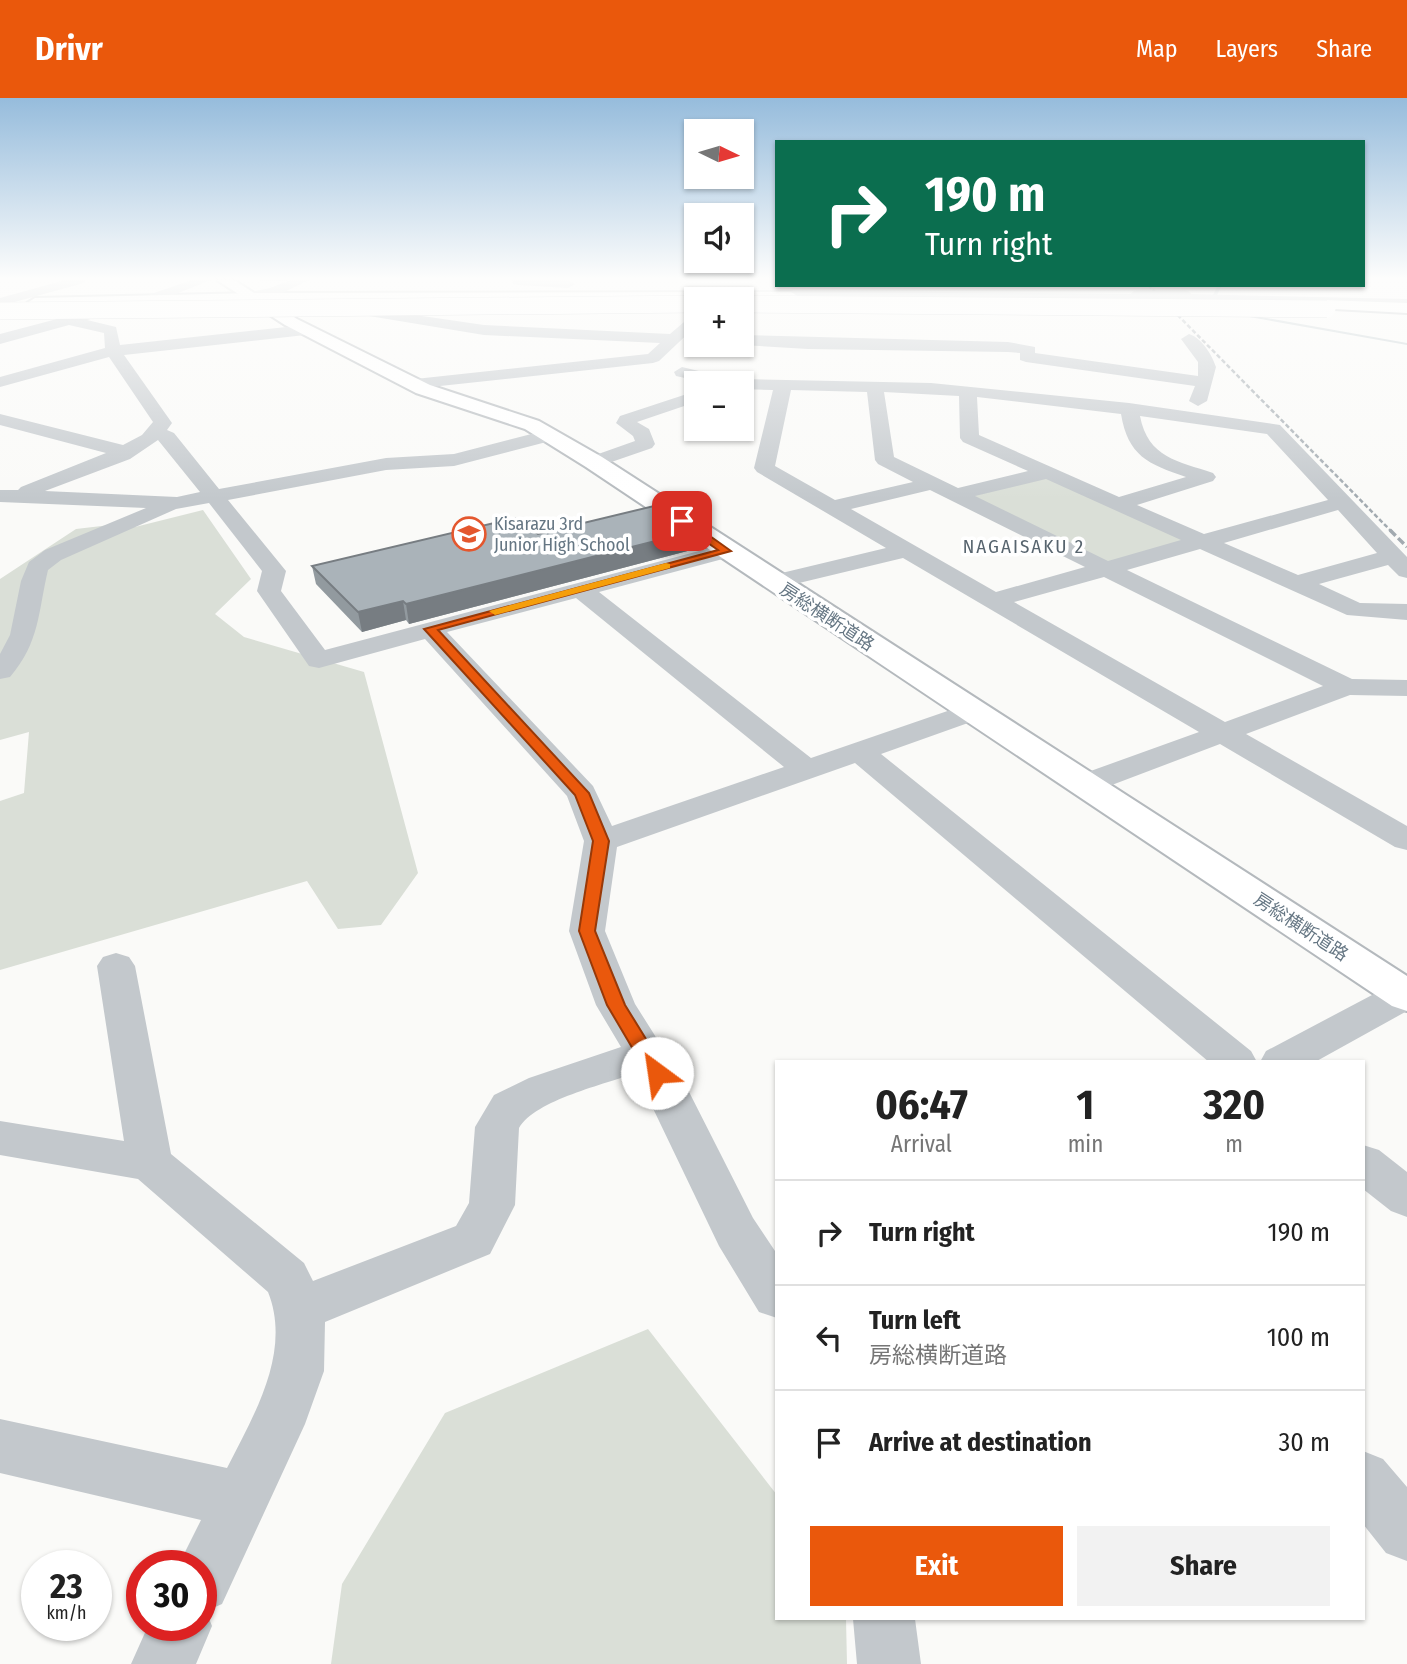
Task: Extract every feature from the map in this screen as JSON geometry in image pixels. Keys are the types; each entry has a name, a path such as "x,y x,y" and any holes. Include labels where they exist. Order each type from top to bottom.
{"main road":[{"name":"房総横断道路","path":"351,353 412,384 532,425 594,462 1406,996"}],"street":[{"path":"18,353 65,364"},
{"path":"0,382 105,353"},
{"path":"7,496 125,452 149,439 163,423 114,353"},
{"path":"412,384 653,358 659,353"},
{"path":"914,353 932,358"},
{"path":"1028,353 1026,357 1204,382"},
{"path":"1201,353 1208,361"},
{"path":"475,366 510,357"},
{"path":"1183,358 1208,361"},
{"path":"1012,396 1047,360"},
{"path":"1193,418 1208,361"},
{"path":"754,373 766,369"},
{"path":"754,385 968,392 1129,408 1273,429 1400,564"},
{"path":"783,386 764,468 1225,734 1402,832"},
{"path":"875,388 885,460 1347,687"},
{"path":"968,392 970,438 1356,610 1407,612"},
{"path":"594,462 645,444 642,433 625,423 626,420 684,400"},
{"path":"1117,504 1206,477 1146,454 1134,438 1129,408"},
{"path":"0,419 125,452"},
{"path":"0,442 37,430"},
{"path":"155,432 167,437 274,571 269,591 319,660 726,551"},
{"path":"0,671 14,658 24,634 37,567 53,555 177,503 386,464 454,460 547,436"},
{"path":"125,452 116,467 145,501"},
{"path":"958,494 1047,473"},
{"path":"832,507 934,483"},
{"path":"7,496 177,503"},
{"path":"994,600 1343,502"},
{"path":"774,582 908,550"},
{"path":"1297,583 1400,564"},
{"path":"580,589 807,769"},
{"path":"430,629 582,793 601,841 587,931 616,1005 668,1091 736,1232 775,1294"},
{"path":"1085,784 1347,687 1407,688"},
{"path":"601,841 972,712"},
{"path":"859,751 1234,1060"},
{"path":"116,967 150,1163"},
{"path":"1285,1060 1406,996"},
{"path":"300,1308 473,1240 492,1205 497,1127 509,1107 544,1089 646,1055"},
{"path":"0,1138 150,1163 287,1278 300,1308 298,1371 278,1424 217,1550"},
{"path":"1365,1165 1407,1198"},
{"path":"0,1446 240,1500"},
{"path":"1365,1481 1407,1532"},
{"path":"884,1620 889,1664"},
{"path":"163,1664 174,1641"}],"shaded area":[{"path":"1047,473 1202,541 1107,568 958,494"},
{"path":"203,510 251,579 215,614 244,637 364,672 418,873 381,925 338,929 307,881 0,970 0,801 24,793 29,732 0,740 0,579 76,529 110,525 135,527"},
{"path":"648,1329 775,1492 775,1620 846,1620 847,1664 331,1664 342,1584 445,1413"}],"building":[{"path":"654,506 695,531 406,604 403,601 358,612 312,566 515,518 538,534"}],"railway":[{"path":"1215,353 1392,532"},
{"path":"1392,532 1407,547"}],"slow traffic":[{"path":"495,611 666,566"}],"place":[{"name":"Kisarazu 3rd Junior High School","path":"469,534"}],"district":[{"name":"NAGAISAKU 2","path":"1024,546"}],"route":[{"path":"657,1073 616,1005 587,931 601,841 582,793 430,629 726,551 682,521"}]}
